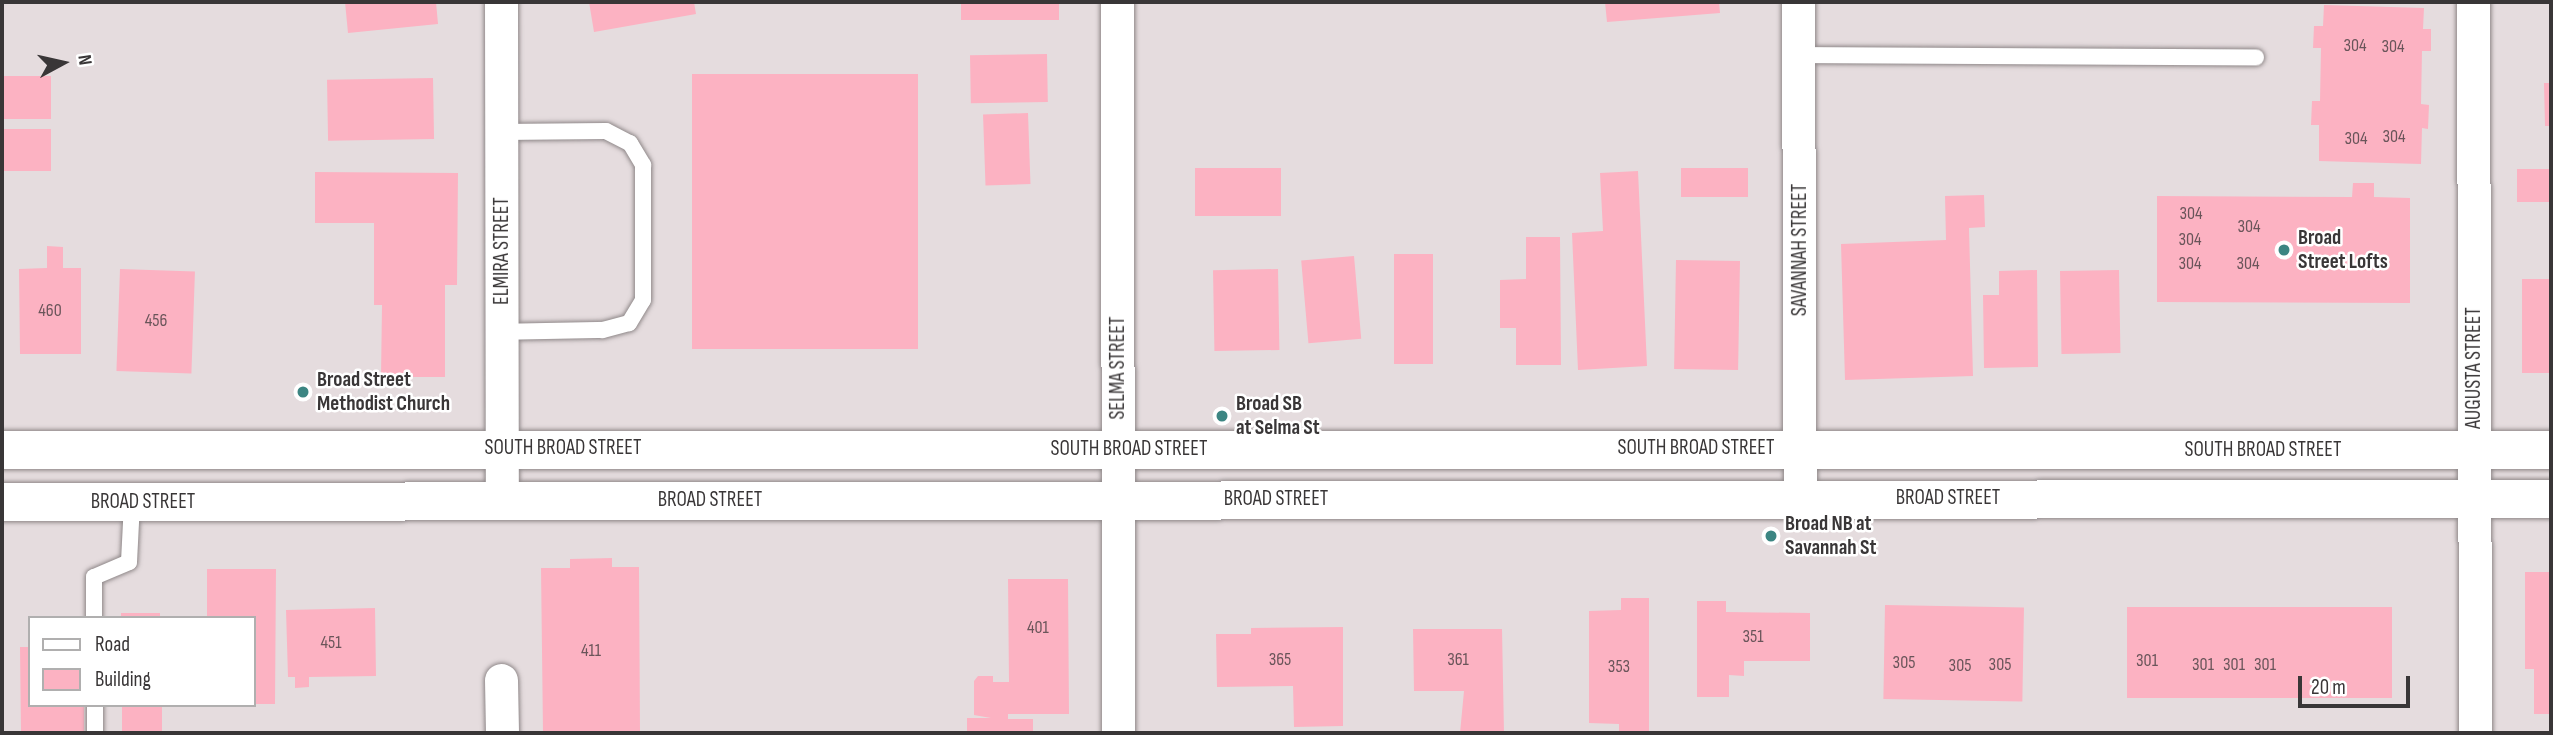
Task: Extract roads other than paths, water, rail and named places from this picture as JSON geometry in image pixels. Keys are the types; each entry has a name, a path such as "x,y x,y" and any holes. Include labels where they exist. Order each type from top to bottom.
{"main road":[{"name":"SOUTH BROAD STREET","path":"2,450 2551,450"},
{"name":"BROAD STREET","path":"2,502 2551,499"}],"street":[{"name":"ELMIRA STREET","path":"501,2 502,500"},
{"name":"SELMA STREET","path":"1117,2 1118,733"},
{"name":"SAVANNAH STREET","path":"1798,2 1800,498"},
{"name":"AUGUSTA STREET","path":"2473,2 2475,733"},
{"path":"501,680 502,733"}],"lane":[{"path":"1798,55 2256,57"},
{"path":"501,132 606,131 630,143 643,164 643,300 629,323 602,330 502,332"},
{"path":"94,616 94,576 129,562 132,502"},
{"path":"95,707 95,733"}],"place":[{"name":"Broad Street Lofts","path":"2284,250"},
{"name":"Broad Street Methodist Church","path":"303,392"},
{"name":"Broad SB at Selma St","path":"1222,416"},
{"name":"Broad NB at Savannah St","path":"1771,536"}]}
